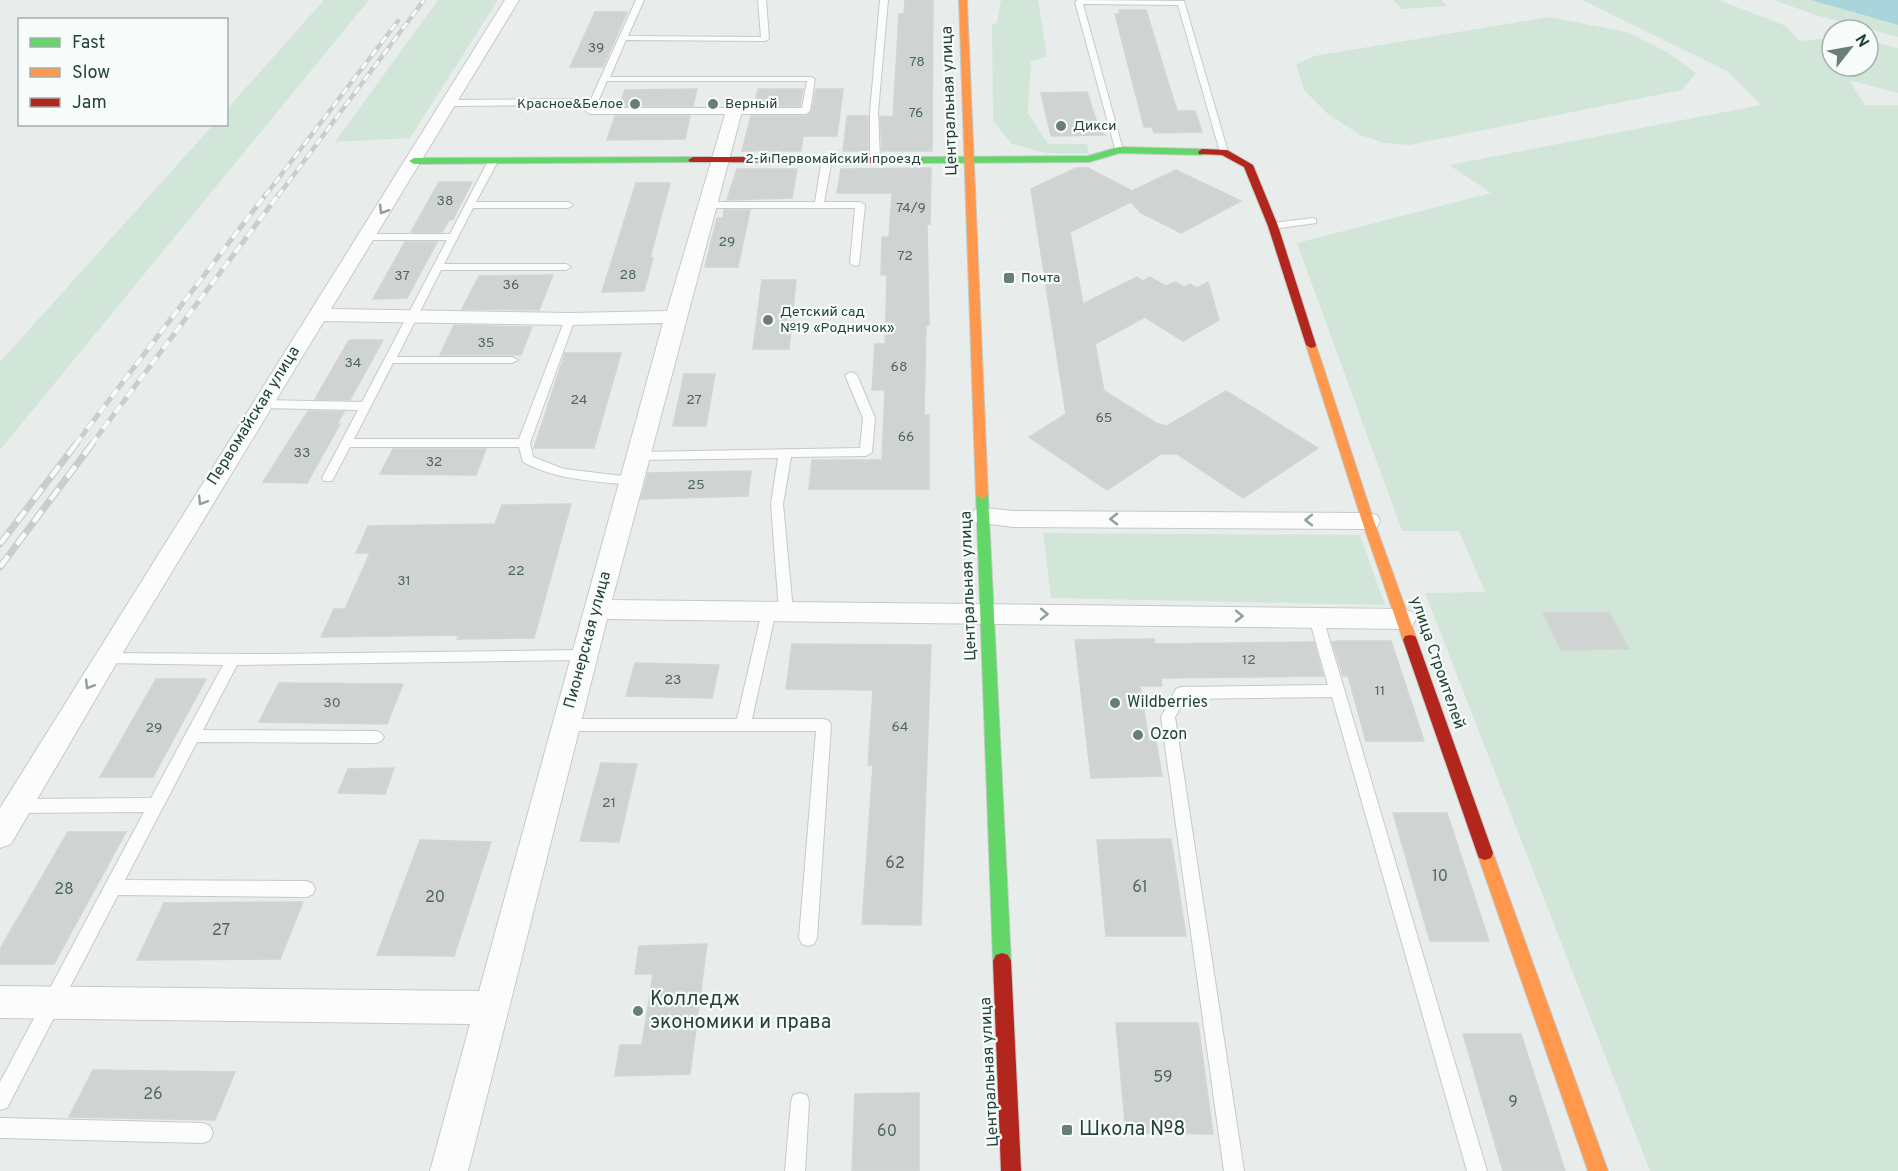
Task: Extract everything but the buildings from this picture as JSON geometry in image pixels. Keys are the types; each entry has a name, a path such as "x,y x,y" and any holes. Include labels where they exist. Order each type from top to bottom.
{"street":[{"name":"Первомайская улица","path":"0,835 261,404 512,0"},
{"name":"Центральная улица","path":"963,0 986,614 1011,1171"},
{"name":"Пионерская улица","path":"449,1171 565,725 675,317 722,160 734,111"},
{"name":"2-й Первомайский проезд","path":"414,161 1089,159 1119,150 1224,152 1248,165"},
{"name":"улица Строителей","path":"1248,165 1273,226 1368,521 1598,1171"},
{"path":"316,315 570,319 675,317"},
{"path":"983,516 1014,519 1368,521"},
{"path":"597,609 1403,619"},
{"path":"0,1002 492,1008"}],"lane":[{"path":"606,79 811,79 806,111 590,111 640,0"},
{"path":"623,38 765,39 762,0"},
{"path":"874,159 874,112 884,0"},
{"path":"1119,150 1079,2 1180,3 1224,152"},
{"path":"449,103 594,102"},
{"path":"819,205 827,159"},
{"path":"328,478 493,160"},
{"path":"470,205 568,205"},
{"path":"708,205 860,205 855,263"},
{"path":"1273,226 1313,220"},
{"path":"366,237 453,237"},
{"path":"437,267 566,267"},
{"path":"570,319 524,444 527,459 541,468 557,473 631,481"},
{"path":"389,360 512,360"},
{"path":"638,456 866,452 869,418 851,375"},
{"path":"261,404 365,406"},
{"path":"346,443 524,444"},
{"path":"743,725 777,611 777,504 785,453"},
{"path":"1316,618 1477,1171"},
{"path":"106,657 233,659 584,655"},
{"path":"0,1101 233,659"},
{"path":"1234,1171 1168,717 1181,693 1338,691"},
{"path":"565,725 824,725 808,938"},
{"path":"192,736 376,737"},
{"path":"17,806 156,805"},
{"path":"112,887 306,890"},
{"path":"795,1171 800,1102"},
{"path":"0,1128 203,1133"}],"green space":[{"path":"324,0 369,0 0,450 0,362 212,126 228,126 228,108"},
{"path":"438,0 498,0 410,138 335,142"},
{"path":"1001,0 1038,0 1047,57 1031,61 1028,113 1048,144 1087,144 1089,154 1045,153 1012,144 993,121 992,24 997,23"},
{"path":"1393,0 1441,0 1448,6 1402,9"},
{"path":"1582,0 1719,0 1786,26 1799,41 1820,39 1820,78 1880,78 1880,44 1898,48 1898,93 1849,80 1865,105 1898,105 1898,1171 1650,1171 1425,593 1485,592 1459,531 1402,531 1297,243 1491,193 1449,165 1761,105 1727,71"},
{"path":"1773,0 1811,0 1874,18 1827,18"},
{"path":"1549,17 1627,32 1667,52 1696,73 1682,90 1409,145 1385,143 1360,135 1328,114 1304,90 1296,65 1314,56"},
{"path":"1880,20 1898,25 1898,37 1880,32"},
{"path":"1043,533 1360,535 1385,605 1051,598"}],"water":[{"path":"1811,0 1898,0 1898,25"}],"railway":[{"path":"278,196 424,0"},
{"path":"265,196 398,21"},
{"path":"75,445 266,194"},
{"path":"91,445 279,194"},
{"path":"0,544 76,444"},
{"path":"0,567 92,444"}],"traffic: fast":[{"path":"918,160 1089,159 1119,150 1202,152"},
{"path":"414,161 693,160"},
{"path":"982,495 1002,961"}],"traffic: slow":[{"path":"963,0 982,495"},
{"path":"1311,345 1368,521 1410,640"},
{"path":"1485,853 1598,1171"}],"traffic: jam":[{"path":"1202,152 1224,152 1248,165 1273,226 1311,345"},
{"path":"693,160 918,160"},
{"path":"1410,640 1485,853"},
{"path":"1002,961 1011,1171"}],"place":[{"name":"Красное&Белое","path":"635,104"},
{"name":"Верный","path":"713,104"},
{"name":"Дикси","path":"1061,126"},
{"name":"Почта","path":"1009,278"},
{"name":"Детский сад №19 «Родничок»","path":"768,320"},
{"name":"Wildberries","path":"1115,703"},
{"name":"Ozon","path":"1138,735"},
{"name":"Колледж экономики и права","path":"638,1011"},
{"name":"Школа №8","path":"1067,1130"}]}
